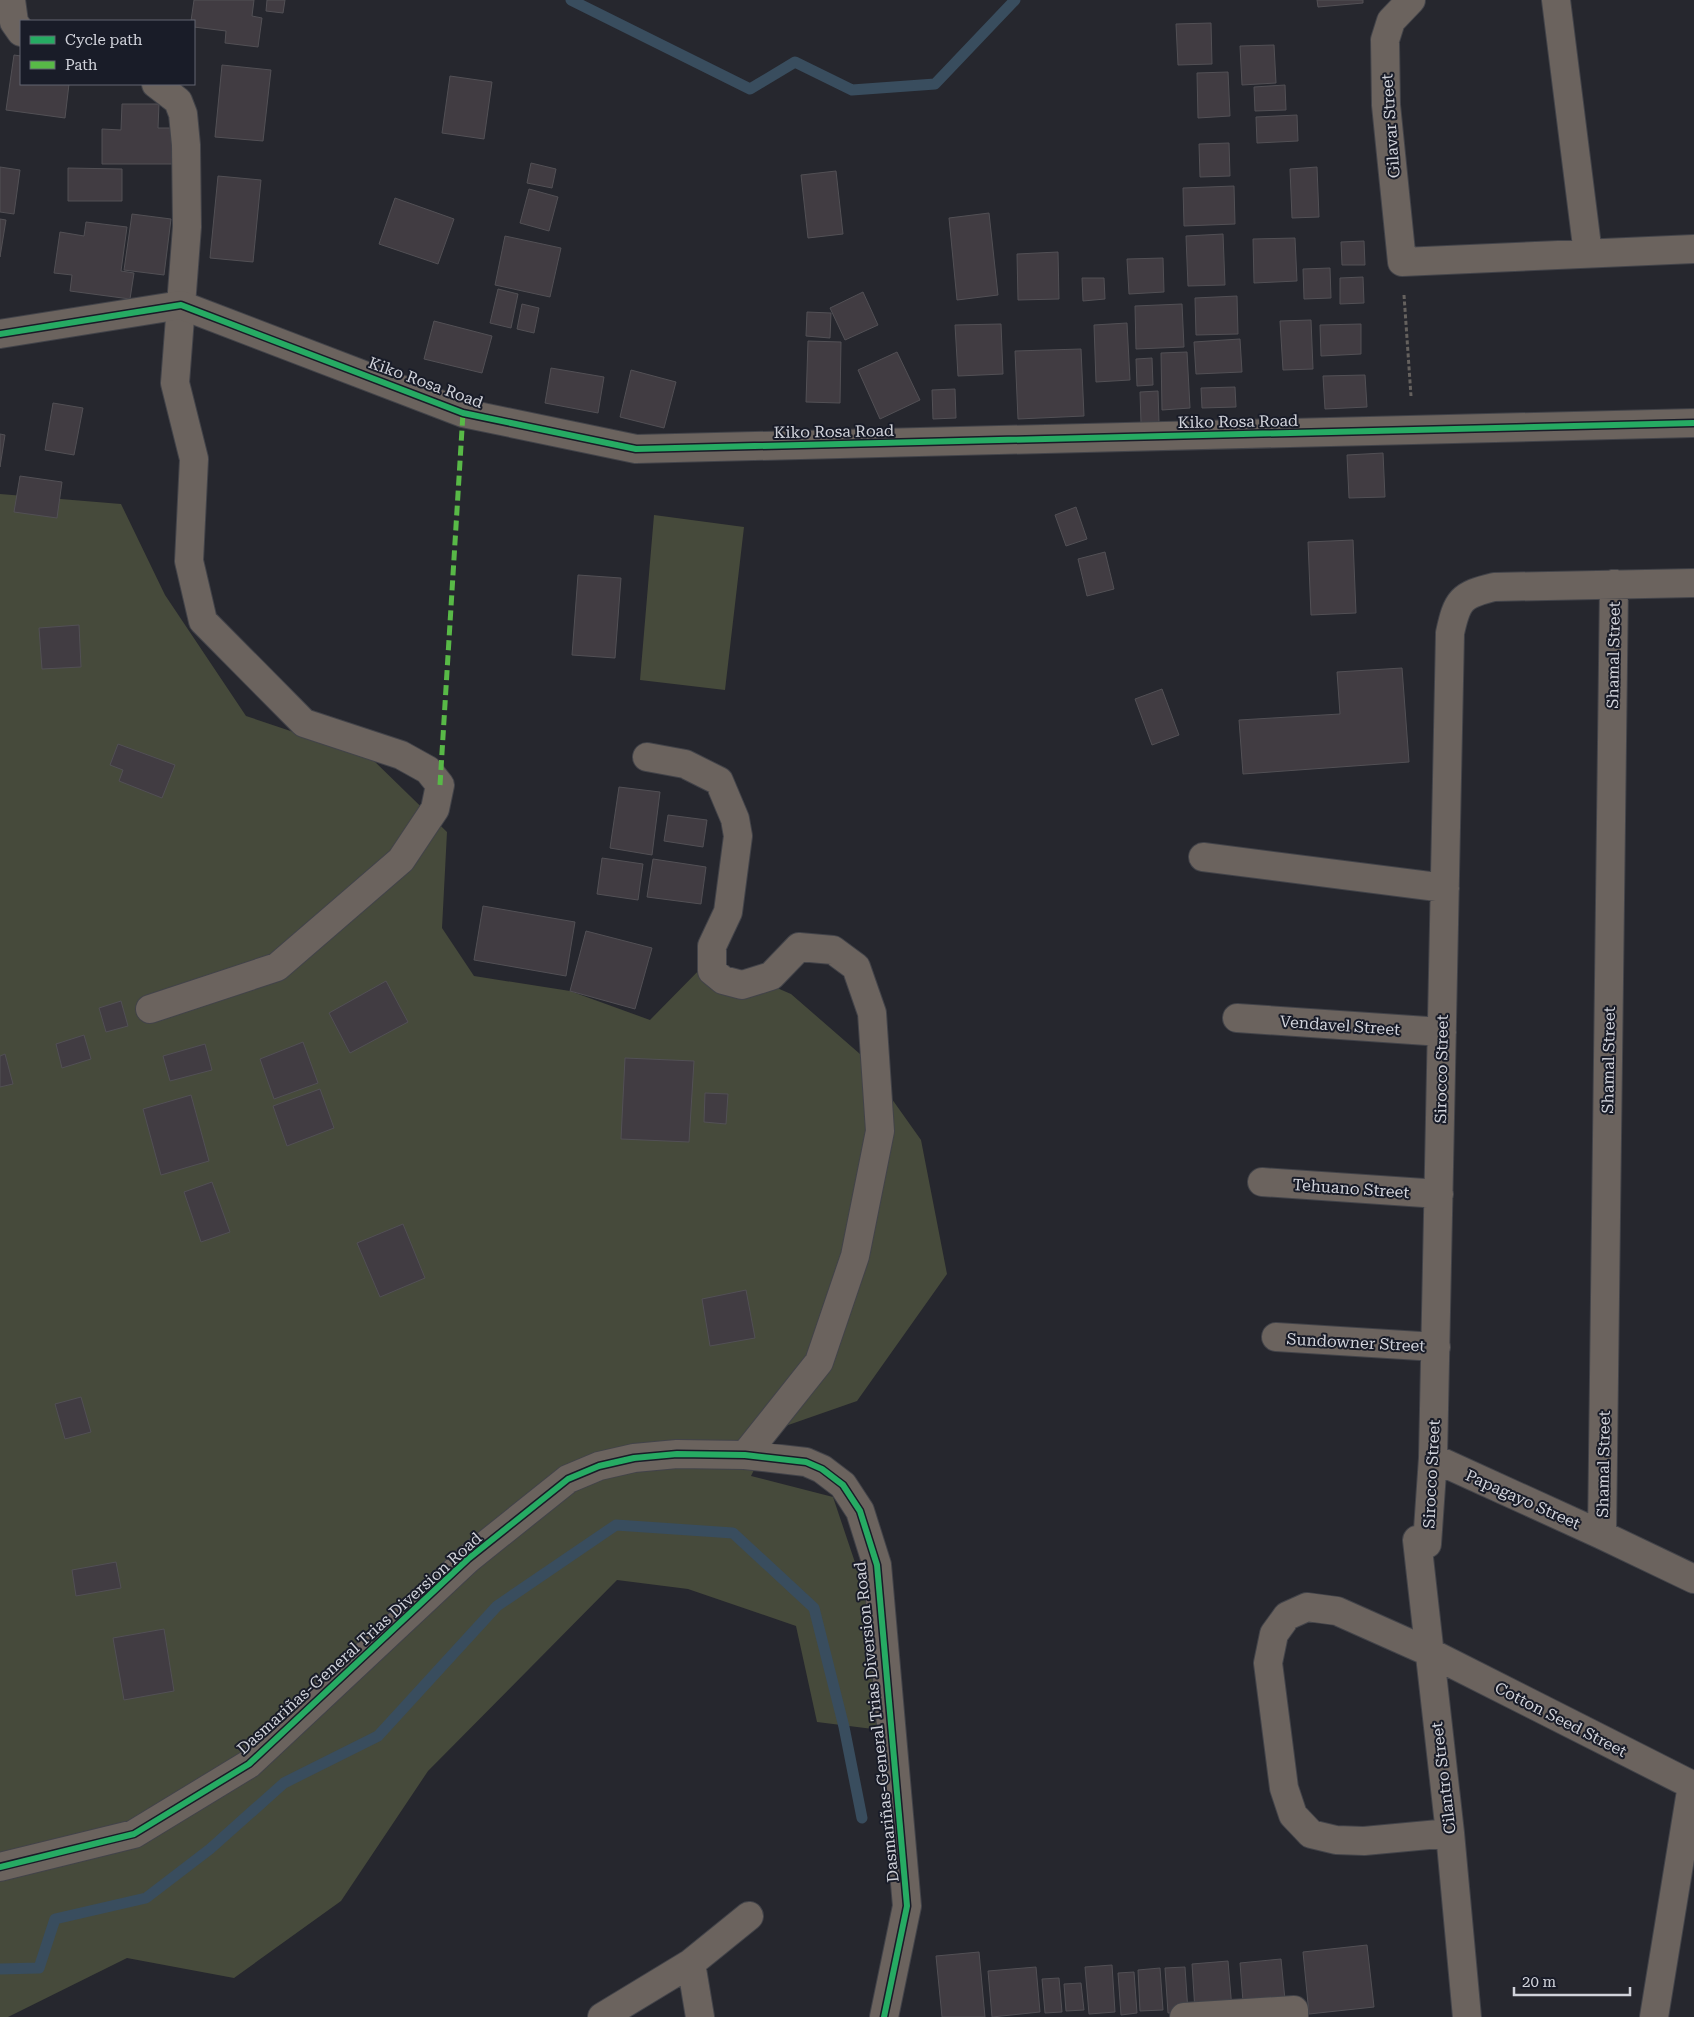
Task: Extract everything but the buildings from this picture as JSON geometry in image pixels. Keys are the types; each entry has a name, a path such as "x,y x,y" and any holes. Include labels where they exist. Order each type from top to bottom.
{"street":[{"path":"10,0 14,22 20,31"},
{"name":"Gilavar Street","path":"1402,262 1386,105 1385,40 1391,20 1411,0"},
{"path":"1556,0 1588,254"},
{"path":"150,1009 277,967 401,860 435,809 440,785 428,770 401,755 304,723 203,621 189,561 194,459 175,383 187,227 186,145 182,114 178,101 157,85"},
{"path":"1402,262 1694,249"},
{"path":"0,334 181,305"},
{"name":"Kiko Rosa Road","path":"181,305 463,413 636,450 1694,423"},
{"path":"1614,584 1694,582"},
{"name":"Sirocco Street","path":"1422,1542 1433,1458 1450,633 1455,613 1464,597 1478,591 1494,587 1614,584"},
{"name":"Shamal Street","path":"1602,1535 1614,584"},
{"path":"647,757 685,764 719,781 735,819 738,836 728,912 712,946 712,971 723,980 742,985 771,976 800,948 833,950 856,967 872,1013 880,1131 855,1256 819,1362 745,1455"},
{"path":"1203,857 1445,888"},
{"name":"Vendavel Street","path":"1237,1018 1442,1032"},
{"name":"Tehuano Street","path":"1262,1182 1439,1194"},
{"name":"Sundowner Street","path":"1276,1337 1436,1347"},
{"name":"Dasmariñas-General Trias Diversion Road","path":"0,1867 134,1834 248,1764 468,1559 568,1479 599,1466 634,1458 677,1454 745,1455 806,1462 822,1469 843,1485 860,1511 877,1565 908,1906 884,2017"},
{"name":"Papagayo Street","path":"1433,1458 1694,1579"},
{"name":"Cilantro Street","path":"1422,1542 1429,1652 1450,1832 1467,2017"},
{"name":"Cotton Seed Street","path":"1450,1832 1364,1841 1336,1840 1311,1834 1293,1814 1284,1788 1268,1663 1274,1634 1287,1616 1307,1607 1337,1611 1429,1652 1693,1786"},
{"path":"1654,2017 1693,1786"},
{"path":"602,2017 691,1963 749,1916"},
{"path":"691,1963 700,2017"},
{"path":"1184,2017 1294,2010 1294,2017"}],"path":[{"path":"1402,262 1414,430"}],"green space":[{"path":"0,494 121,504 165,595 246,716 371,758 447,832 442,928 474,976 570,991 650,1020 710,959 791,994 860,1054 921,1140 947,1274 857,1401 774,1430 751,1476 833,1497 873,1616 889,1731 817,1722 796,1626 688,1589 617,1580 428,1771 341,1901 234,1978 127,1958 8,2017 0,2017"},
{"path":"654,515 744,527 725,690 640,680"}],"waterway":[{"path":"571,0 750,89 795,62 852,90 935,84 1015,0"},
{"path":"0,1969 39,1968 55,1919 146,1898 210,1849 284,1783 378,1736 497,1606 616,1525 733,1533 814,1608 844,1727 862,1818"}],"marked path":[{"path":"440,785 463,413"}],"cycle path":[{"path":"0,334 181,305 463,413 636,449 1694,423"},
{"path":"0,1867 134,1834 249,1764 468,1559 568,1479 599,1466 634,1458 677,1454 745,1455 806,1462 822,1469 843,1485 860,1511 877,1565 907,1906 884,2017"}]}
